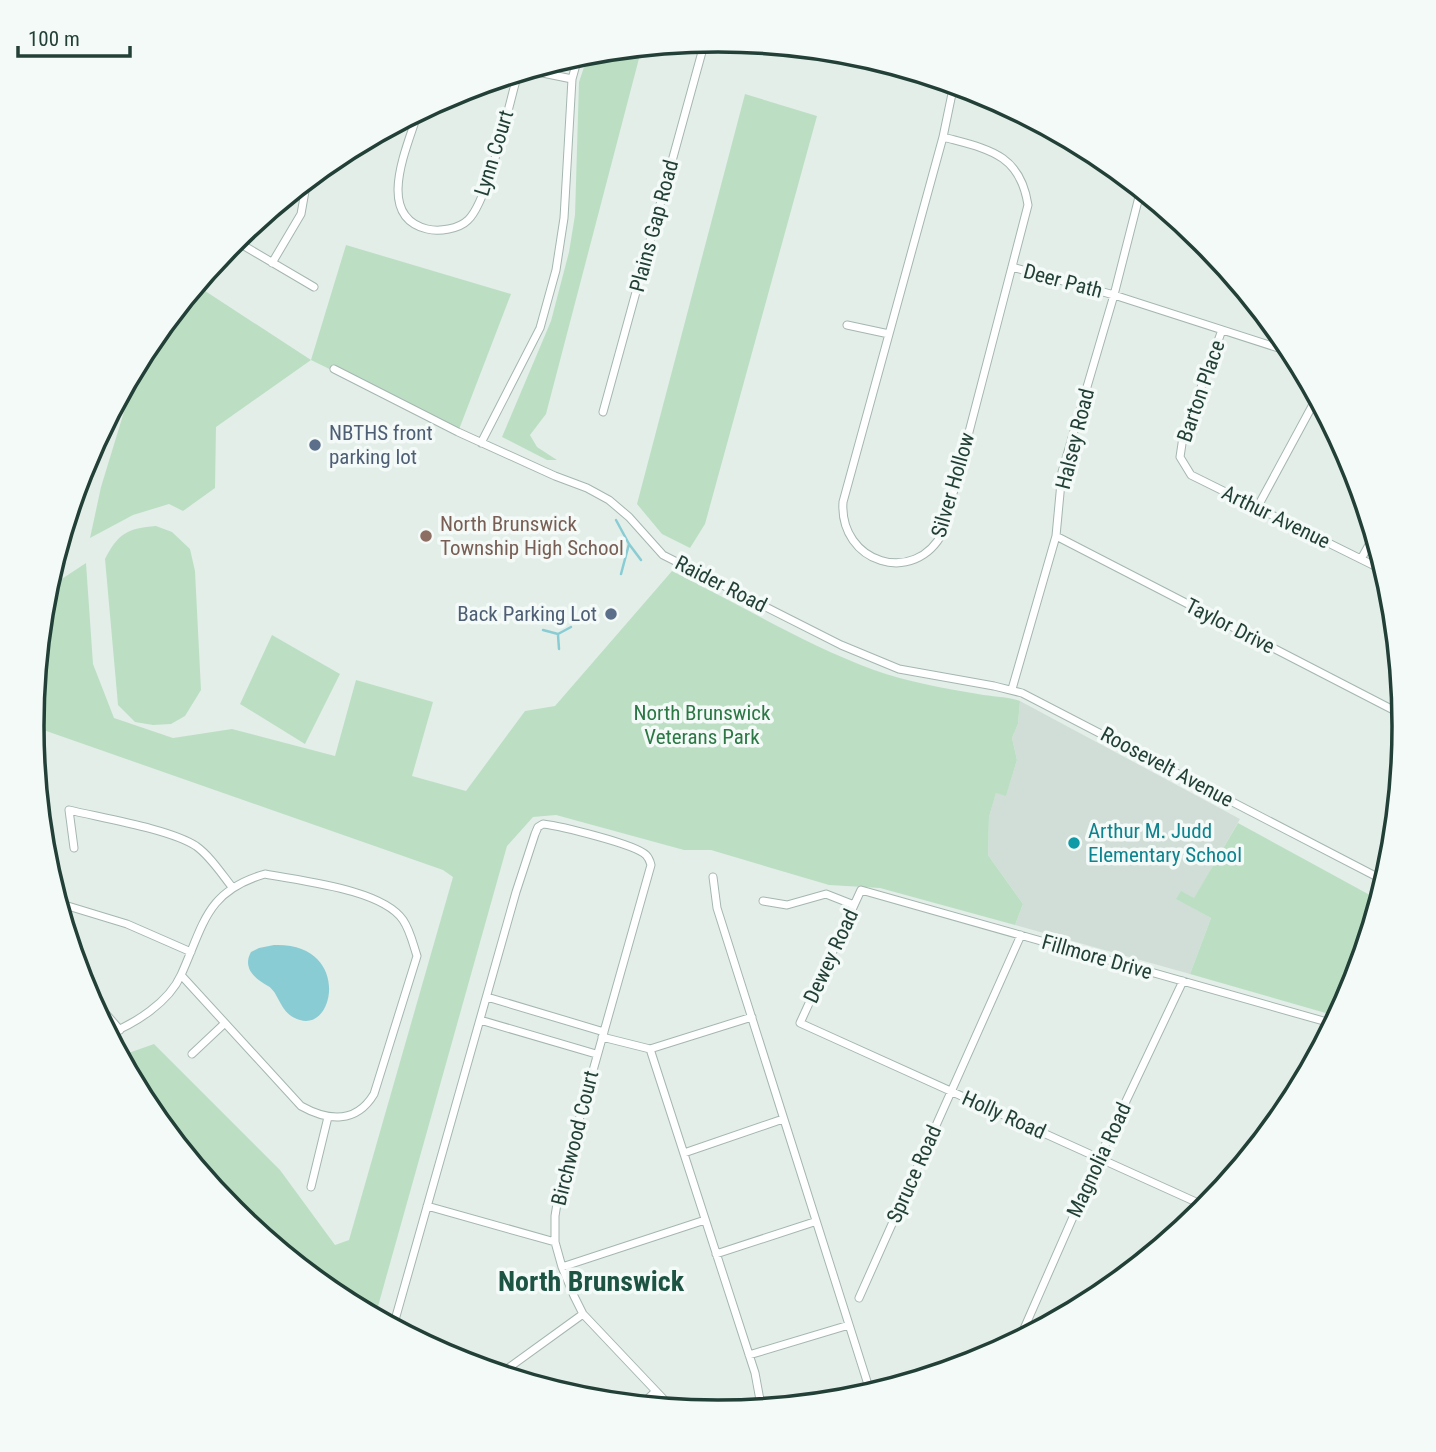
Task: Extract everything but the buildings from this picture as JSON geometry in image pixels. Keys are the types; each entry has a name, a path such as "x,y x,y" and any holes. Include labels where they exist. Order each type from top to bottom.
{"street":[{"name":"Plains Gap Road","path":"603,412 702,52"},
{"path":"481,443 540,328 556,270 564,218 572,79 575,68"},
{"path":"547,74 572,79"},
{"name":"Lynn Court","path":"414,124 398,177 397,202 404,217 424,229 439,232 467,222 482,199 515,84"},
{"name":"Silver Hollow","path":"943,137 987,149 1004,158 1018,173 1025,186 1028,205 943,531 936,546 918,559 899,563 873,557 856,546 842,517 843,502 943,137 952,94"},
{"path":"272,263 301,214 305,194"},
{"name":"Halsey Road","path":"1012,689 1056,536 1062,471 1114,295 1139,199"},
{"path":"244,246 314,287"},
{"name":"Deer Path","path":"1012,268 1114,295 1277,348"},
{"path":"847,325 889,334"},
{"name":"Barton Place","path":"1181,451 1183,437 1222,330"},
{"name":"Raider Road","path":"334,369 481,443 609,500 629,517 663,555 677,563 876,661 899,669 941,677"},
{"path":"1257,508 1312,407"},
{"name":"Arthur Avenue","path":"1181,451 1180,457 1191,475 1372,565"},
{"name":"Taylor Drive","path":"1056,536 1392,709"},
{"path":"1361,559 1368,547"},
{"name":"Roosevelt Avenue","path":"941,677 1012,689 1060,711 1375,876"},
{"path":"74,848 69,810 168,834 190,843 207,856 232,887"},
{"name":"Birchwood Court","path":"486,997 538,827 543,824 557,826 646,854 650,861 649,877 596,1054 578,1129 559,1191 555,1242 562,1267 583,1314 662,1398"},
{"path":"117,1031 143,1018 177,983 212,905 241,881 265,874 349,890 384,904 402,918 417,956 374,1094 367,1106 355,1114 328,1117 315,1114 295,1101 181,975"},
{"path":"713,877 717,908 814,1222 867,1383"},
{"name":"Dewey Road","path":"800,1023 861,890"},
{"name":"Fillmore Drive","path":"861,890 1324,1021"},
{"path":"763,901 787,905 826,894 854,905"},
{"path":"69,906 127,923 191,952"},
{"name":"Spruce Road","path":"859,1298 1021,935"},
{"name":"Magnolia Road","path":"1024,1327 1099,1158 1183,981"},
{"path":"396,1318 486,997 650,1049 752,1017"},
{"path":"111,1020 120,1030"},
{"path":"480,1020 596,1054"},
{"path":"192,1054 225,1023"},
{"name":"Holly Road","path":"800,1023 1196,1202"},
{"path":"650,1049 749,1355 760,1399"},
{"path":"311,1187 328,1117"},
{"path":"684,1153 783,1119"},
{"path":"427,1206 555,1242"},
{"path":"562,1267 705,1220"},
{"path":"716,1254 814,1222"},
{"path":"510,1367 583,1314"},
{"path":"749,1355 849,1325"},
{"path":"650,1396 656,1391"}],"shaded area":[{"path":"1020,701 1240,819 1190,906 1211,918 1190,974 1015,925 1023,904 988,855 989,817 996,792 1006,795 1017,760 1012,738 1018,724"}],"green space":[{"path":"639,57 546,414 530,435 537,447 557,460 547,460 502,437 551,321 569,252 575,215 579,82 585,65"},
{"path":"745,94 817,116 705,524 690,548 662,534 637,504"},
{"path":"346,245 511,294 458,432 311,360"},
{"path":"204,290 311,360 216,427 215,488 183,511 169,504 133,515 90,538 101,487 127,402 157,351"},
{"path":"156,526 172,532 190,549 195,571 201,690 185,716 171,724 153,725 135,722 118,705 105,559 124,534 138,528"},
{"name":"North Brunswick Veterans Park","path":"86,563 93,664 114,718 173,738 232,729 335,756 356,680 433,702 412,776 466,791 525,711 555,706 672,571 797,636 874,670 926,684 1020,701 1018,724 1012,738 1017,760 1006,796 996,793 989,817 988,855 1023,904 1015,925 880,888 829,885 711,850 684,850 556,815 533,817 507,846 378,1308 308,1261 241,1203 183,1136 157,1101 129,1053 154,1044 280,1170 335,1245 349,1240 453,877 443,870 44,730 45,682 60,580"},
{"path":"272,635 340,674 305,744 240,704"},
{"path":"1238,823 1370,895 1356,943 1328,1014 1190,974 1211,918 1176,899 1181,891 1194,898"}],"water":[{"path":"274,945 298,948 315,957 325,970 329,986 328,1000 322,1013 312,1020 293,1017 272,989 251,972 248,963 251,952"}],"waterway":[{"path":"616,520 629,544 621,574"},
{"path":"629,544 641,560"},
{"path":"543,630 558,634 571,627"},
{"path":"558,635 559,649"}],"place":[{"name":"NBTHS front parking lot","path":"315,445"},
{"name":"North Brunswick Township High School","path":"426,536"},
{"name":"Back Parking Lot","path":"611,614"},
{"name":"Arthur M. Judd Elementary School","path":"1074,843"}],"district":[{"name":"North Brunswick","path":"591,1281"}]}
